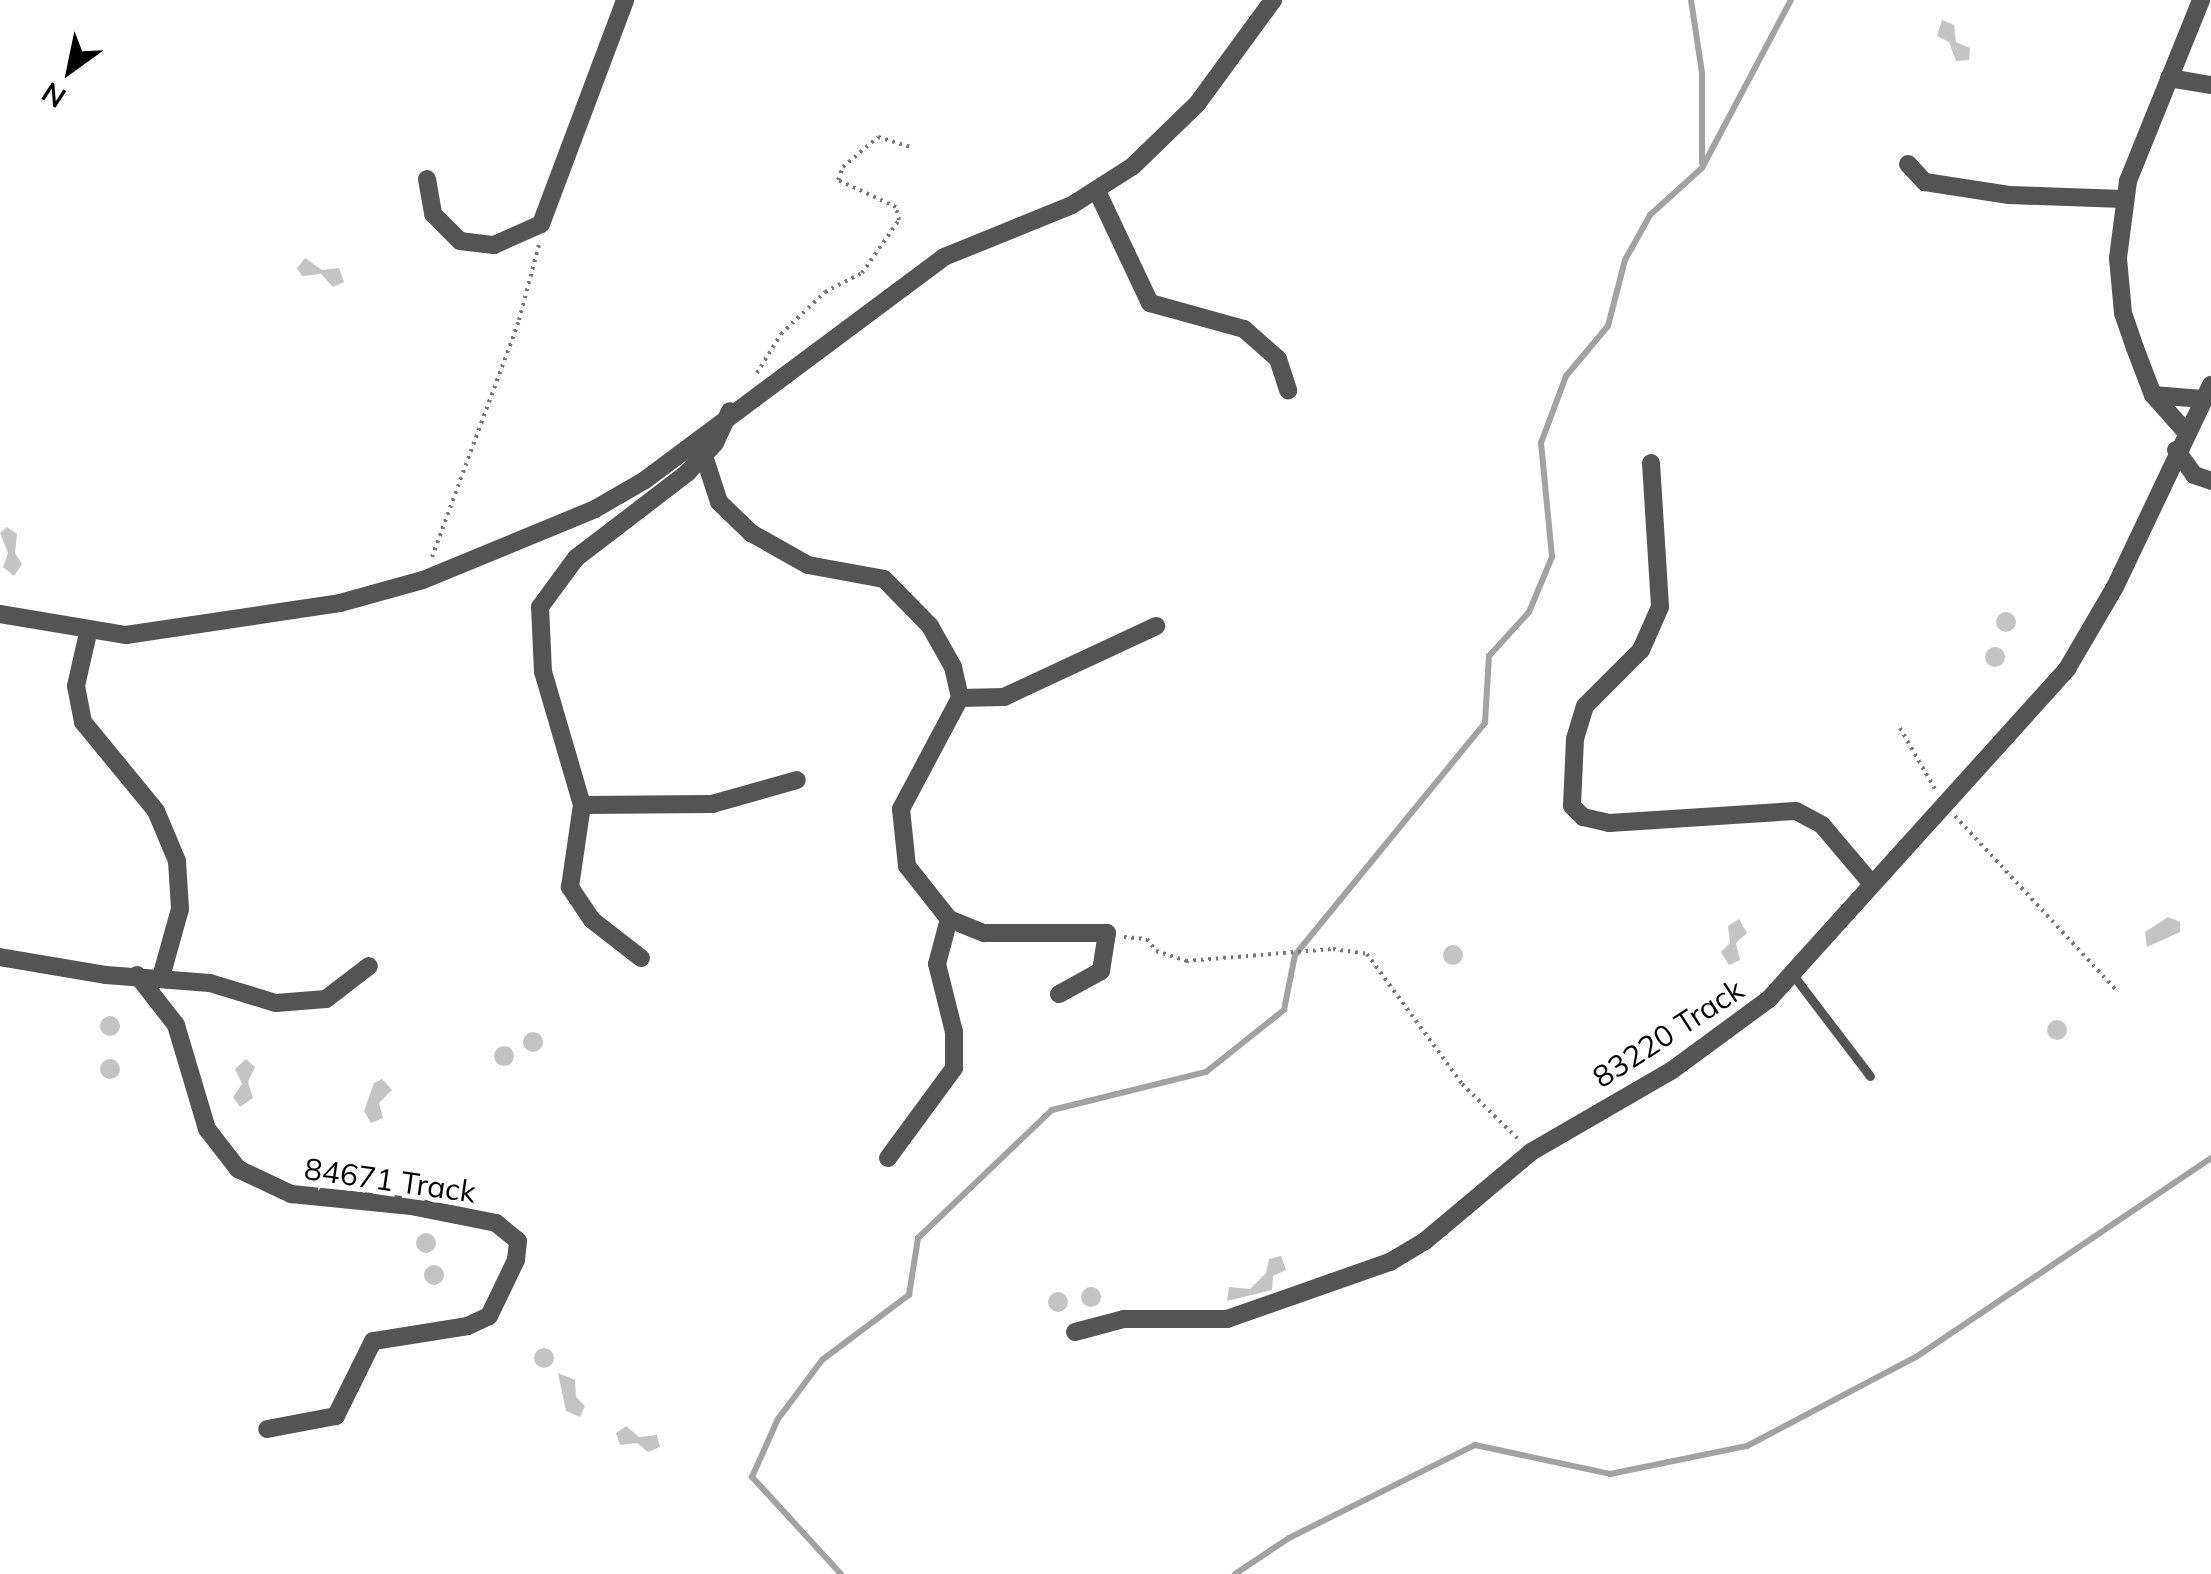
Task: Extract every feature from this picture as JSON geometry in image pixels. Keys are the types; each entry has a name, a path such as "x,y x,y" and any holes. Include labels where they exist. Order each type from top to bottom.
{"street":[{"path":"426,179 433,214 460,241 494,246 541,224 626,0"},
{"path":"0,614 88,633 144,633 340,604 423,580 620,496 730,411 944,257 1097,191 1186,116 1273,0"},
{"path":"2185,431 2154,395 2123,313 2118,258 2123,200 2201,0"},
{"path":"2169,78 2211,86"},
{"path":"1908,164 1925,182 2009,195 2123,200"},
{"path":"1097,191 1150,304 1244,329 1278,359 1288,390"},
{"path":"2154,395 2207,392"},
{"name":"83220 Track","path":"1075,1332 1124,1319 1228,1319 1372,1268 1425,1241 1531,1152 1708,1047 1793,974 1871,883 2036,708 2084,644 2207,392"},
{"path":"641,958 592,920 570,887 582,805 543,672 540,607 576,558 666,493 704,456 730,411"},
{"path":"2176,450 2194,475 2211,481"},
{"path":"704,456 719,502 772,548 808,565 868,573 897,588 944,649 960,698 901,809 908,866 949,919 1004,936 1096,929 1110,936 1100,971 1059,994"},
{"path":"1652,462 1660,608 1641,650 1584,706 1575,739 1572,806 1583,817 1609,822 1796,811 1822,825 1871,883"},
{"path":"960,698 1004,697 1156,626"},
{"path":"88,633 76,686 83,722 156,810 177,860 180,909 161,977"},
{"path":"582,805 712,804 797,780"},
{"path":"888,1158 954,1068 954,1032 937,964 949,919"},
{"path":"0,957 161,977 267,1001 303,1002 338,994 370,966"},
{"name":"84671 Track","path":"136,975 176,1025 207,1129 238,1170 291,1194 411,1206 496,1223 518,1241 516,1260 489,1316 468,1326 373,1341 336,1416 267,1429"}],"lane":[{"path":"1793,974 1870,1076"}],"path":[{"path":"758,392 755,376 780,334 825,292 862,273 899,220 891,203 838,180 843,167 878,138 910,147"},
{"path":"423,580 531,285 541,224"},
{"path":"1900,728 1944,804 2116,989"},
{"path":"1110,936 1147,939 1156,951 1186,962 1333,949 1367,954 1462,1084 1531,1152"}],"building":[{"path":"1942,20 1954,25 1956,42 1970,48 1969,60 1956,61 1949,42 1937,36"},
{"path":"305,258 322,270 339,268 344,282 333,287 321,274 302,276 297,268"},
{"path":"7,527 17,534 15,553 22,564 14,576 3,567 8,553 0,533"},
{"path":"2002,612 2010,612 2016,622 2010,632 2002,632 1996,626 1996,618"},
{"path":"1995,647 2005,657 1995,667 1985,657"},
{"path":"2168,917 2180,922 2180,932 2147,947 2145,932"},
{"path":"1739,919 1747,933 1736,943 1740,960 1729,965 1721,952 1730,943 1728,926"},
{"path":"1453,945 1463,955 1453,965 1443,955"},
{"path":"110,1016 120,1026 110,1036 100,1026"},
{"path":"2057,1020 2067,1030 2057,1040 2047,1030"},
{"path":"529,1032 537,1032 543,1042 537,1052 529,1052 523,1046 523,1038"},
{"path":"500,1046 508,1046 514,1056 508,1066 500,1066 494,1060 494,1052"},
{"path":"110,1059 120,1069 110,1079 100,1069"},
{"path":"246,1059 255,1067 248,1082 253,1098 240,1107 233,1097 242,1084 235,1069"},
{"path":"382,1079 392,1090 379,1103 383,1118 371,1123 364,1111 374,1083"},
{"path":"426,1233 436,1243 426,1253 416,1243"},
{"path":"1281,1256 1286,1270 1273,1276 1272,1290 1227,1301 1229,1287 1250,1289 1266,1273 1269,1259"},
{"path":"430,1265 438,1265 444,1275 438,1285 430,1285 424,1279 424,1271"},
{"path":"1087,1287 1095,1287 1101,1297 1095,1307 1087,1307 1081,1301 1081,1293"},
{"path":"1054,1292 1062,1292 1068,1302 1062,1312 1054,1312 1048,1306 1048,1298"},
{"path":"540,1348 548,1348 554,1358 548,1368 540,1368 534,1362 534,1354"},
{"path":"558,1373 575,1380 576,1397 585,1406 580,1417 566,1411"},
{"path":"626,1426 639,1437 657,1435 660,1447 648,1452 637,1443 620,1445 616,1433"}],"waterway":[{"path":"1691,0 1702,73 1702,163"},
{"path":"841,1574 752,1477 778,1419 822,1360 909,1295 918,1238 1052,1110 1206,1072 1284,1010 1295,955 1485,723 1489,656 1529,612 1552,557 1541,443 1566,376 1608,326 1625,260 1650,215 1702,168 1791,0"},
{"path":"1235,1574 1289,1538 1475,1445 1610,1474 1747,1446 1916,1357 2211,1158"}]}
